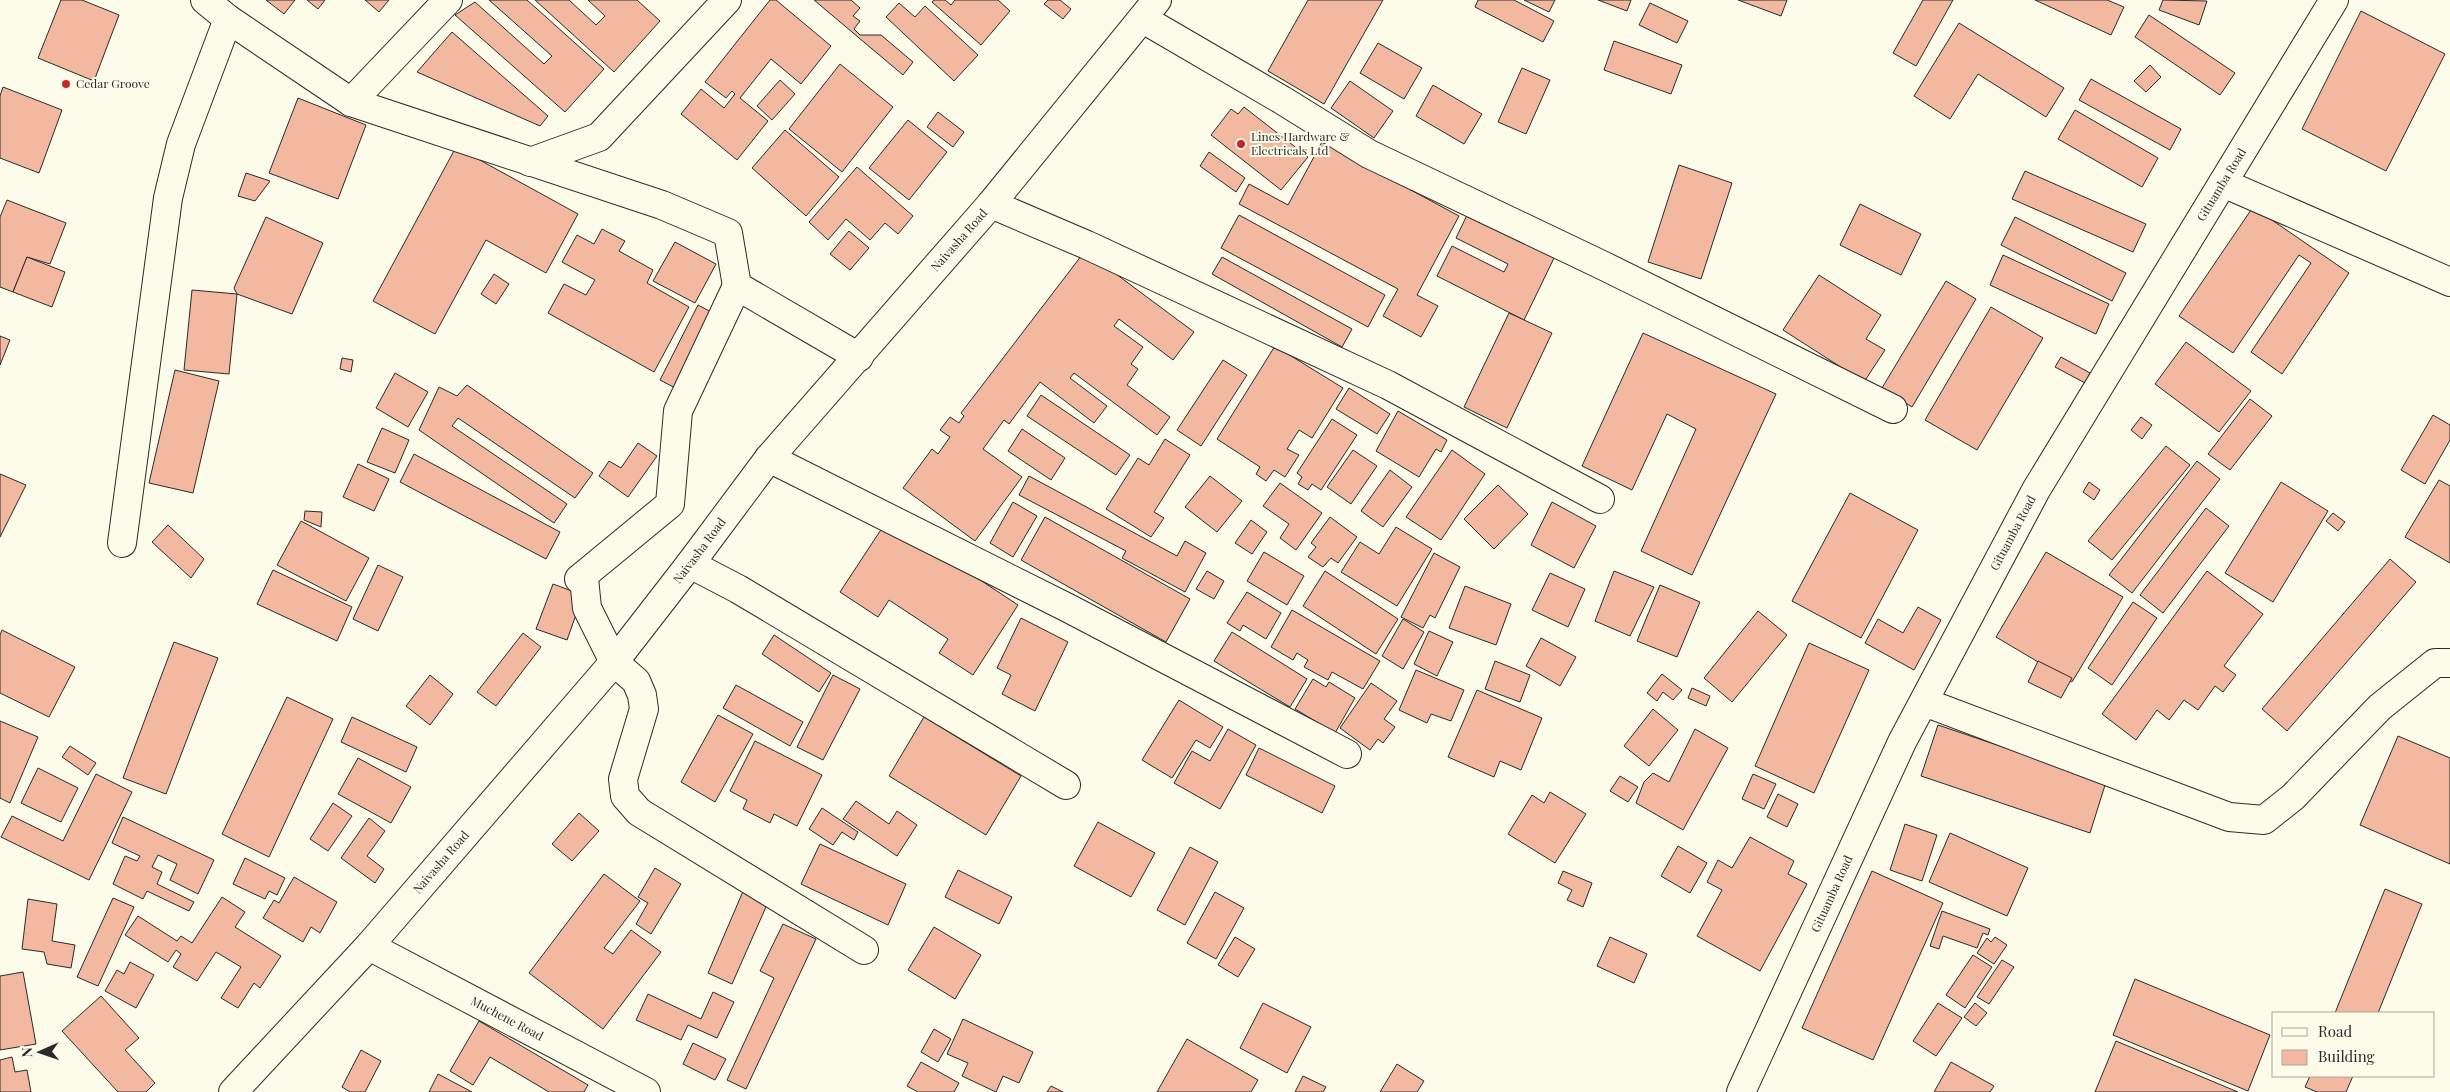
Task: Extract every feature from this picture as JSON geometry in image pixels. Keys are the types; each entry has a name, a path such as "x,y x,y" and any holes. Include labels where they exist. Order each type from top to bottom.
{"street":[{"path":"205,0 228,19 351,102 662,205 728,233 737,286 678,411 670,504 579,579 584,578 587,608 614,662 636,681 642,694 644,709 622,778 625,796 639,812 864,950"},
{"path":"351,102 448,0"},
{"path":"530,162 599,137 727,0"},
{"name":"Gituamba Road","path":"1741,1092 1902,742 2036,490 2334,0"},
{"path":"1150,10 1282,100 1370,154 1596,262 1893,409"},
{"name":"Naivasha Road","path":"233,1092 369,946 614,662 769,458 860,357 991,204 1150,10"},
{"path":"122,543 168,198 181,144 228,19"},
{"path":"2223,183 2450,282"},
{"path":"991,204 1086,245 1388,385 1600,499"},
{"path":"737,286 860,357"},
{"path":"769,458 1059,603 1347,754"},
{"path":"690,564 738,589 1066,784"},
{"path":"1924,702 2229,818 2264,820 2293,796 2380,707 2435,663 2450,663"},
{"name":"Muchene Road","path":"369,946 646,1092"}],"building":[{"path":"61,0 82,0 119,15 94,81 38,58"},
{"path":"266,0 295,0 284,14"},
{"path":"307,0 325,0 318,9"},
{"path":"365,0 389,0 379,12"},
{"path":"489,0 527,0 604,69 565,112 455,15 475,2 544,64 552,56"},
{"path":"535,0 569,0 596,25 605,16 588,0 637,0 660,21 614,72"},
{"path":"770,0 776,0 831,46 801,84 771,59 740,98 768,121 737,160 681,114 701,89 724,108 735,94 732,91 726,98 705,82"},
{"path":"814,0 851,0 860,8 853,16 860,21 854,29 860,35 881,35 913,62 903,75"},
{"path":"934,0 945,0 951,5 955,0 998,0 1010,11 981,45 932,2"},
{"path":"1048,0 1060,0 1071,9 1063,19 1044,4"},
{"path":"1308,0 1383,0 1324,104 1268,71"},
{"path":"1478,0 1514,0 1554,21 1543,42 1475,7"},
{"path":"1524,0 1555,0 1549,12"},
{"path":"1598,0 1631,0 1627,11"},
{"path":"1738,0 1787,0 1781,16"},
{"path":"1923,0 1953,0 1916,66 1893,53"},
{"path":"2035,0 2107,0 2124,7 2111,35"},
{"path":"2163,0 2207,1 2199,25 2159,10"},
{"path":"899,3 915,17 925,6 978,55 954,81 886,17"},
{"path":"1650,3 1688,21 1677,43 1639,25"},
{"path":"2361,11 2445,54 2386,171 2302,129"},
{"path":"2149,15 2235,73 2220,95 2135,37"},
{"path":"1959,23 2064,88 2046,117 1978,74 1950,119 1914,96"},
{"path":"452,32 548,116 540,126 417,72"},
{"path":"1614,41 1682,65 1671,94 1604,70"},
{"path":"1378,43 1422,68 1404,99 1360,73"},
{"path":"840,64 893,107 842,172 789,129"},
{"path":"2150,65 2161,77 2146,92 2134,81"},
{"path":"1522,68 1550,80 1526,134 1498,122"},
{"path":"2091,79 2181,129 2170,150 2079,100"},
{"path":"780,80 795,94 772,120 757,106"},
{"path":"1350,81 1393,111 1374,138 1331,108"},
{"path":"1433,85 1482,114 1464,144 1416,116"},
{"path":"3,87 62,110 39,173 0,158 0,96"},
{"path":"298,98 366,125 338,199 269,173"},
{"path":"1244,107 1308,157 1281,190 1211,135 1231,109 1238,114"},
{"path":"2075,110 2158,158 2142,187 2058,139"},
{"path":"938,112 964,132 953,147 927,127"},
{"path":"908,120 947,152 909,200 869,168"},
{"path":"785,130 839,177 806,216 752,168"},
{"path":"1322,142 1459,216 1417,295 1438,306 1421,337 1383,316 1398,289 1239,204 1249,184 1288,205"},
{"path":"456,147 578,214 546,273 486,240 435,334 373,301"},
{"path":"1209,152 1245,178 1236,192 1200,166"},
{"path":"1679,165 1732,183 1701,279 1648,262"},
{"path":"857,167 913,216 898,234 885,223 870,240 846,219 828,240 809,222"},
{"path":"2025,171 2146,224 2133,252 2012,199"},
{"path":"246,173 270,181 255,201 238,196"},
{"path":"7,200 66,223 50,264 27,257 13,292 0,287 0,217"},
{"path":"1860,204 1921,234 1901,275 1840,245"},
{"path":"2253,207 2349,273 2282,374 2251,352 2311,263 2299,255 2233,353 2179,316"},
{"path":"1468,213 1555,256 1524,320 1437,276 1452,246 1504,272 1508,264 1456,238"},
{"path":"1239,215 1385,295 1368,327 1221,248"},
{"path":"266,217 323,243 292,314 237,294 234,288"},
{"path":"2015,217 2126,273 2112,301 2001,245"},
{"path":"602,229 625,241 619,251 653,270 647,283 689,307 654,372 548,313 564,284 586,295 595,280 562,262 577,235 594,244"},
{"path":"849,231 869,248 850,270 830,254"},
{"path":"675,242 716,264 695,303 653,281"},
{"path":"1085,251 1194,332 1173,360 1119,319 1114,326 1143,347 1131,364 1138,369 1127,385 1170,417 1157,435 1074,373 1070,378 1107,406 1094,423 1040,382 1009,424 1004,420 983,449 1022,477 975,541 903,488 932,449 938,454 950,437 940,430 950,417 959,423 964,416 961,413"},
{"path":"2003,255 2109,304 2096,334 1990,285"},
{"path":"27,257 65,272 52,307 13,292"},
{"path":"1222,257 1352,329 1342,347 1212,274"},
{"path":"494,274 509,284 496,304 481,294"},
{"path":"1819,275 1881,315 1866,339 1885,350 1864,382 1783,330"},
{"path":"1946,281 1976,299 1912,407 1882,388"},
{"path":"192,290 237,294 229,374 184,370"},
{"path":"698,305 717,315 679,390 660,380"},
{"path":"1991,307 2043,338 1977,450 1925,420"},
{"path":"1509,313 1552,333 1507,428 1464,407"},
{"path":"1643,333 1776,394 1692,575 1641,551 1696,429 1667,414 1632,490 1582,466"},
{"path":"0,336 10,340 0,365"},
{"path":"2186,342 2251,391 2219,432 2155,384"},
{"path":"1275,346 1343,388 1312,438 1299,430 1287,449 1299,455 1285,477 1274,470 1266,481 1256,474 1260,467 1217,439"},
{"path":"2061,357 2090,373 2085,383 2055,367"},
{"path":"342,358 353,360 351,372 340,369"},
{"path":"1223,360 1247,375 1201,446 1177,430"},
{"path":"175,370 219,381 193,493 149,483"},
{"path":"395,373 428,392 408,427 376,408"},
{"path":"467,385 593,473 575,498 458,418 452,426 567,504 554,523 419,430 439,387 457,396"},
{"path":"1349,388 1390,414 1377,434 1336,409"},
{"path":"1041,395 1130,455 1116,475 1027,416"},
{"path":"2250,399 2272,416 2230,470 2208,454"},
{"path":"1398,411 1447,440 1441,452 1436,449 1419,477 1376,451"},
{"path":"2433,415 2450,425 2450,440 2425,484 2401,470"},
{"path":"2141,417 2152,425 2142,439 2131,430"},
{"path":"1332,419 1357,435 1321,490 1312,484 1308,490 1298,484 1302,477 1297,473"},
{"path":"382,428 409,440 395,473 367,462"},
{"path":"1022,429 1065,458 1051,480 1008,451"},
{"path":"1165,439 1190,455 1154,512 1164,518 1151,537 1106,509 1138,458 1149,465"},
{"path":"638,443 657,456 628,497 599,476 609,461 621,468"},
{"path":"2166,446 2190,465 2112,560 2088,541"},
{"path":"1353,450 1377,466 1351,504 1327,487"},
{"path":"1452,450 1485,474 1441,540 1406,517"},
{"path":"414,454 560,532 546,559 400,482"},
{"path":"2197,461 2220,479 2132,593 2109,575"},
{"path":"358,464 389,479 374,511 343,497"},
{"path":"1390,470 1412,487 1383,527 1361,511"},
{"path":"0,474 26,485 0,537"},
{"path":"1029,476 1177,556 1185,541 1206,553 1185,592 1122,558 1126,551 1019,495"},
{"path":"1210,476 1242,501 1217,532 1185,507"},
{"path":"2439,480 2450,486 2450,563 2405,537"},
{"path":"2089,482 2100,490 2094,500 2083,492"},
{"path":"2281,482 2328,511 2273,602 2225,573"},
{"path":"1280,483 1322,513 1296,550 1280,538 1289,524 1263,506"},
{"path":"1498,485 1528,514 1494,549 1464,519"},
{"path":"1850,493 1918,530 1861,638 1792,601"},
{"path":"1013,502 1037,516 1013,557 990,543"},
{"path":"1552,502 1596,526 1574,568 1531,545"},
{"path":"2206,508 2229,526 2163,613 2140,595"},
{"path":"305,511 322,512 321,527 304,520"},
{"path":"2333,513 2345,522 2338,531 2326,521"},
{"path":"1045,517 1190,599 1166,642 1021,560"},
{"path":"1330,517 1357,537 1338,563 1331,558 1323,567 1308,557 1316,547 1311,543"},
{"path":"888,519 1018,605 973,675 939,653 948,639 889,600 878,617 840,592"},
{"path":"1251,520 1267,532 1252,554 1235,543"},
{"path":"301,521 369,558 346,601 277,565"},
{"path":"168,525 204,559 191,578 152,542"},
{"path":"1396,527 1432,549 1397,606 1341,572 1360,542 1379,554"},
{"path":"1264,552 1304,576 1287,605 1247,581"},
{"path":"2046,552 2123,597 2072,682 1996,637"},
{"path":"1434,553 1460,567 1435,618 1430,615 1423,628 1401,617"},
{"path":"2390,559 2416,582 2287,731 2262,709"},
{"path":"378,565 403,577 378,631 353,619"},
{"path":"273,570 352,607 337,641 257,604"},
{"path":"1207,571 1224,581 1214,599 1196,589"},
{"path":"1325,571 1398,619 1376,654 1303,606"},
{"path":"1614,571 1654,587 1630,636 1595,621"},
{"path":"2207,571 2263,614 2224,666 2236,675 2223,692 2215,686 2198,710 2184,700 2169,720 2157,710 2136,740 2102,714"},
{"path":"1550,573 1585,589 1568,627 1532,610"},
{"path":"553,584 583,595 567,640 536,629"},
{"path":"1660,585 1700,602 1677,657 1637,641"},
{"path":"1465,586 1511,604 1496,645 1449,628"},
{"path":"1247,592 1281,613 1266,639 1243,625 1240,631 1227,623"},
{"path":"2133,602 2157,618 2112,685 2088,668"},
{"path":"1918,607 1941,620 1914,670 1865,643 1878,619 1903,633"},
{"path":"1292,610 1380,661 1363,689 1332,672 1328,680 1304,667 1308,660 1297,653 1293,660 1271,647"},
{"path":"1758,611 1787,635 1732,702 1704,678"},
{"path":"1021,618 1068,642 1035,711 1002,694 1011,675 997,668"},
{"path":"1403,619 1424,632 1403,669 1382,656"},
{"path":"2,630 75,667 49,717 0,693 0,635"},
{"path":"1429,631 1453,642 1437,676 1414,664"},
{"path":"1232,632 1307,679 1290,707 1214,661"},
{"path":"523,633 541,647 496,706 477,692"},
{"path":"774,635 831,673 819,692 762,654"},
{"path":"1541,638 1576,657 1560,686 1526,666"},
{"path":"174,642 218,658 166,794 123,778"},
{"path":"1809,643 1869,670 1814,793 1755,766"},
{"path":"1495,661 1530,675 1520,702 1485,689"},
{"path":"2038,661 2072,678 2061,698 2028,682"},
{"path":"1416,670 1464,690 1451,721 1431,714 1427,723 1399,710"},
{"path":"1662,674 1682,690 1673,700 1663,692 1657,701 1647,693"},
{"path":"430,675 453,694 430,725 406,706"},
{"path":"833,675 860,689 823,760 797,747"},
{"path":"1313,679 1326,687 1329,682 1355,698 1335,733 1295,709"},
{"path":"1371,683 1397,701 1384,719 1395,727 1383,743 1378,739 1370,750 1340,728"},
{"path":"736,685 803,722 790,746 723,708"},
{"path":"1692,688 1710,696 1706,706 1688,698"},
{"path":"1477,690 1542,718 1521,770 1500,761 1494,777 1448,757"},
{"path":"287,697 333,719 269,857 222,834"},
{"path":"1179,700 1223,727 1210,748 1196,740 1172,778 1142,760"},
{"path":"1653,709 1678,730 1649,766 1624,746"},
{"path":"718,715 753,734 715,802 681,782"},
{"path":"352,717 417,747 406,772 341,742"},
{"path":"924,717 1021,776 986,835 889,776"},
{"path":"0,721 38,737 10,803 0,798"},
{"path":"1938,725 2106,782 2090,833 1921,776"},
{"path":"1228,729 1256,745 1220,809 1174,783 1192,751 1210,761"},
{"path":"1695,729 1728,748 1683,830 1636,803 1644,782 1653,773 1669,782"},
{"path":"2398,736 2450,758 2450,864 2360,825"},
{"path":"755,741 822,775 797,826 774,814 770,823 743,809 747,800 730,791"},
{"path":"70,746 96,763 88,775 62,757"},
{"path":"1259,748 1335,786 1322,813 1246,775"},
{"path":"358,758 411,787 391,823 338,794"},
{"path":"38,768 78,788 61,822 21,803"},
{"path":"96,774 132,792 89,880 1,837 12,816 63,841"},
{"path":"1753,774 1776,784 1764,809 1742,799"},
{"path":"1620,776 1638,787 1628,802 1610,791"},
{"path":"1550,792 1586,814 1555,863 1508,834 1532,795 1544,803"},
{"path":"1778,794 1798,804 1787,827 1767,817"},
{"path":"856,801 889,824 897,811 917,825 897,856 843,819"},
{"path":"333,803 352,816 328,851 310,839"},
{"path":"822,808 858,832 854,840 842,832 833,845 809,829"},
{"path":"579,813 599,831 572,861 552,844"},
{"path":"123,817 214,860 198,894 170,880 177,864 158,855 152,867 162,872 157,884 194,902 189,911 147,891 143,899 113,884 125,856 137,861 140,856 112,843"},
{"path":"369,818 385,831 367,856 384,869 375,883 341,858"},
{"path":"1098,822 1155,853 1131,897 1074,866"},
{"path":"1905,824 1937,835 1922,881 1890,870"},
{"path":"1950,833 2028,868 2007,916 1929,882"},
{"path":"1750,837 1794,861 1788,874 1807,884 1760,971 1697,936 1722,890 1707,882 1718,860 1732,868"},
{"path":"820,844 906,884 888,925 801,884"},
{"path":"1678,846 1707,863 1690,893 1661,876"},
{"path":"1190,847 1218,862 1185,925 1157,910"},
{"path":"245,858 285,878 277,895 269,891 265,899 233,884"},
{"path":"655,868 681,884 651,934 636,924 648,903 638,897"},
{"path":"958,870 1012,897 999,924 945,897"},
{"path":"1563,871 1592,883 1583,907 1567,900 1572,890 1558,883"},
{"path":"1872,871 1943,903 1873,1060 1802,1028"},
{"path":"604,874 640,901 604,948 613,954 631,930 661,952 603,1029 529,973"},
{"path":"294,877 337,902 320,933 311,927 303,942 263,918 274,900 279,903"},
{"path":"744,889 769,900 732,984 708,973"},
{"path":"2385,889 2422,904 2378,1012 2335,1012"},
{"path":"1215,892 1244,908 1216,959 1187,943"},
{"path":"222,897 245,912 235,927 281,956 260,988 254,983 238,1008 221,998 241,967 216,952 197,981 173,967 181,954 176,950 168,962 125,935 138,916 177,941 181,936 192,943"},
{"path":"113,898 134,907 98,986 77,977"},
{"path":"28,899 57,904 52,941 75,945 71,968 47,964 44,952 22,949"},
{"path":"1942,911 1990,929 1988,935 1983,933 1977,948 1943,936 1939,949 1930,946"},
{"path":"783,924 816,939 746,1089 727,1080 774,978 760,971"},
{"path":"934,927 981,955 955,999 908,970"},
{"path":"1235,937 1255,949 1238,977 1218,965"},
{"path":"1610,937 1647,954 1634,983 1597,966"},
{"path":"1995,937 2007,945 1994,964 1977,953 1987,938 1991,942"},
{"path":"1973,955 1992,967 1965,1008 1946,995"},
{"path":"2002,960 2014,967 1989,1004 1977,997"},
{"path":"130,962 154,975 136,1008 105,991 117,970 124,974"},
{"path":"23,972 36,1044 0,1050 0,976"},
{"path":"2135,979 2270,1035 2248,1091 2113,1035"},
{"path":"713,992 734,1002 717,1038 688,1025 681,1040 636,1020 648,994 701,1019"},
{"path":"101,996 139,1038 125,1050 155,1083 146,1092 118,1092 62,1031"},
{"path":"1263,1003 1311,1027 1287,1073 1240,1048"},
{"path":"1938,1003 1962,1018 1936,1056 1913,1041"},
{"path":"1975,1003 1987,1013 1976,1026 1964,1017"},
{"path":"963,1019 1033,1052 1019,1083 1003,1076 996,1092 962,1076 968,1063 947,1054"},
{"path":"479,1021 588,1085 584,1092 549,1092 490,1057 473,1085 450,1071"},
{"path":"934,1029 951,1039 938,1062 921,1052"},
{"path":"1187,1039 1258,1080 1251,1092 1157,1092"},
{"path":"2116,1041 2238,1092 2095,1092"},
{"path":"693,1043 726,1059 715,1080 683,1064"},
{"path":"361,1050 381,1061 365,1092 350,1092 342,1087"},
{"path":"12,1057 15,1072 27,1070 31,1092 0,1092 0,1060"},
{"path":"921,1062 959,1083 954,1092 918,1092 907,1086"},
{"path":"1951,1062 1994,1086 1990,1092 1934,1092"},
{"path":"1397,1064 1424,1081 1417,1092 1380,1092"},
{"path":"438,1074 472,1092 429,1092"},
{"path":"1303,1076 1326,1087 1323,1092 1295,1092"},
{"path":"2310,1077 2353,1077 2346,1092 2317,1092 2305,1087"},
{"path":"1051,1086 1063,1092 1047,1092"}],"place":[{"name":"Cedar Groove","path":"66,84"},
{"name":"Lines Hardware & Electricals Ltd","path":"1241,144"}]}
